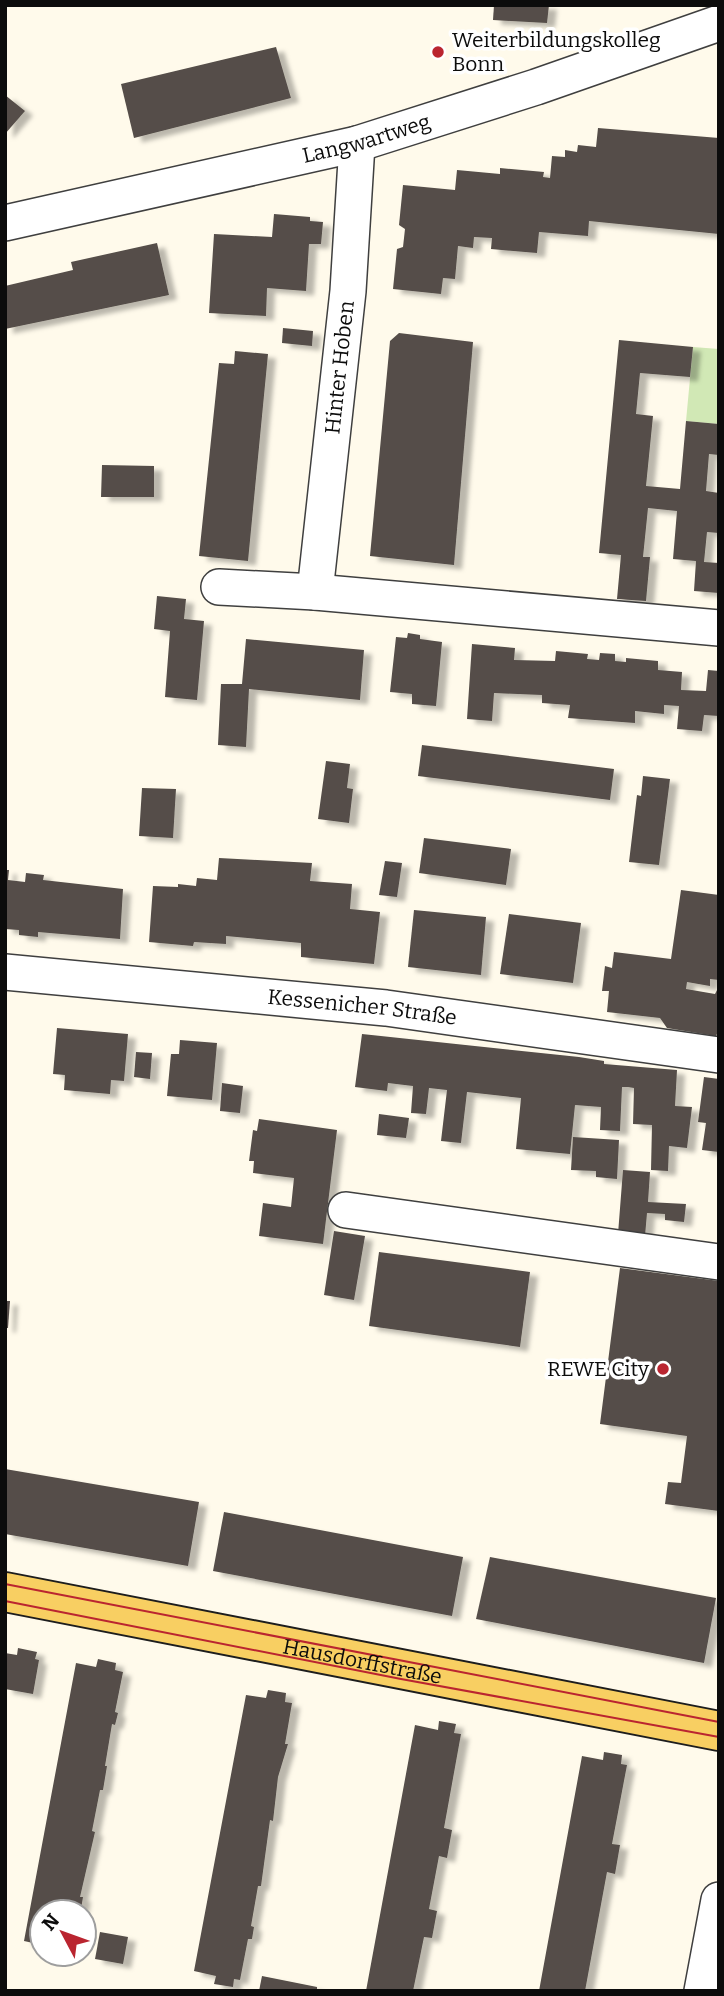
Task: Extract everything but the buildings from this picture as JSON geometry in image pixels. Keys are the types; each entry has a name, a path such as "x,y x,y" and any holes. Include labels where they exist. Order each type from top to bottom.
{"main road":[{"name":"Hausdorffstraße","path":"5,1592 719,1731"}],"street":[{"name":"Langwartweg","path":"5,223 357,144 503,98 719,23"},
{"name":"Hinter Hoben","path":"315,592 348,291 357,144"},
{"path":"219,587 315,592 719,628"},
{"name":"Kessenicher Straße","path":"5,972 386,1008 719,1055"},
{"path":"346,1210 719,1262"},
{"path":"702,1991 719,1900"}],"green space":[{"path":"693,347 719,349 719,424 686,421"}],"tram line":[{"path":"5,1584 719,1722"},
{"path":"5,1601 401,1679 719,1737"}],"place":[{"name":"Weiterbildungskolleg Bonn","path":"438,52"},
{"name":"REWE City","path":"663,1369"}]}
